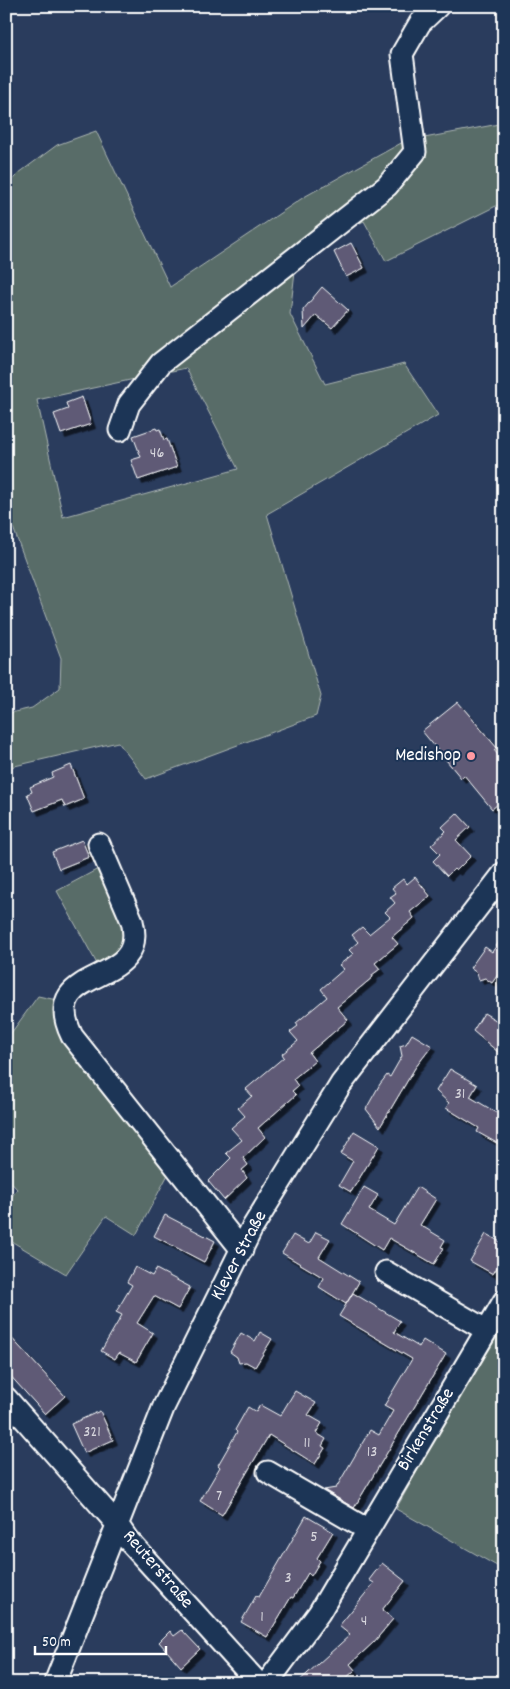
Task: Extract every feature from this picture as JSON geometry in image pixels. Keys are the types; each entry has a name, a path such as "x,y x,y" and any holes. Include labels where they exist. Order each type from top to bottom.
{"street":[{"path":"120,430 129,404 161,363 387,186 415,152 402,54 420,23 438,6"},
{"path":"99,844 132,921 135,933 134,945 122,962 73,991 66,1002 64,1013 67,1024 72,1036 145,1131 242,1250"},
{"name":"Klever Straße","path":"55,1683 164,1406 242,1250 340,1084 504,873"},
{"path":"386,1272 486,1330"},
{"name":"Birkenstraße","path":"267,1683 319,1613 504,1301"},
{"name":"Reuterstraße","path":"6,1398 117,1524 128,1540 258,1683"},
{"path":"268,1472 368,1530"}],"green space":[{"path":"504,123 504,202 386,261 364,221 297,254 290,314 325,384 404,364 438,415 267,514 321,696 316,716 146,779 118,742 6,768 6,714 32,708 60,688 61,658 11,522 6,503 6,186 19,173 57,145 96,131 170,287 304,197 403,142","holes":["186,368 238,469 63,517 37,400"]},
{"path":"113,861 143,942 138,957 102,973 57,891"},
{"path":"38,996 66,1002 64,1013 173,1165 136,1235 106,1216 66,1274 6,1238 6,1205 17,1189 6,1177 6,1040"},
{"path":"504,1325 504,1570 396,1509 461,1393"}],"building":[{"path":"351,243 364,268 346,277 334,252"},
{"path":"322,287 348,310 332,328 316,315 304,329 303,310"},
{"path":"82,397 91,424 61,434 54,414 68,409 66,403"},
{"path":"156,428 157,430 160,429 164,440 167,439 177,467 138,480 131,460 141,457 133,436"},
{"name":"Medishop","path":"458,702 497,748 494,750 504,762 504,799 492,809 464,775 461,778 422,731"},
{"path":"71,765 84,799 65,807 62,800 34,811 27,794 32,792 30,787 53,777 52,773"},
{"path":"457,813 470,827 456,840 471,856 456,871 454,869 447,876 433,861 440,854 431,845 446,831 442,827"},
{"path":"82,840 89,857 59,869 52,852"},
{"path":"415,877 430,896 410,912 414,918 392,937 398,944 375,963 380,969 337,1007 348,1020 309,1053 315,1061 293,1079 298,1086 292,1091 296,1095 258,1128 265,1137 243,1158 248,1165 242,1170 247,1178 224,1200 208,1181 231,1158 226,1153 242,1140 231,1128 245,1116 238,1108 252,1096 246,1089 284,1057 282,1054 298,1041 290,1032 298,1026 296,1023 327,997 321,989 344,969 339,965 353,954 349,950 358,942 352,935 362,927 369,934 390,917 385,912 395,903 390,897 396,893 392,888 403,879 407,884"},
{"path":"504,935 504,966 492,983 485,978 479,980 477,973 470,968 485,947 492,952"},
{"path":"484,1013 504,1025 504,1042 498,1052 473,1031"},
{"path":"412,1034 432,1046 415,1068 380,1127 366,1109 380,1084 387,1075 390,1077 402,1056 400,1046 406,1044"},
{"path":"450,1069 477,1085 470,1097 504,1117 504,1147 477,1132 479,1128 446,1108 449,1103 436,1091"},
{"path":"354,1131 379,1146 351,1192 339,1185 353,1161 341,1154"},
{"path":"364,1187 378,1195 369,1210 394,1225 417,1187 436,1199 420,1225 445,1240 441,1247 444,1248 434,1264 389,1238 382,1250 342,1224"},
{"path":"165,1215 215,1241 204,1262 154,1236"},
{"path":"316,1232 330,1239 319,1257 359,1282 346,1304 319,1287 324,1278 282,1253 293,1235 309,1244"},
{"path":"486,1234 504,1244 504,1256 493,1274 470,1261"},
{"path":"135,1267 152,1276 156,1269 190,1287 178,1309 154,1296 137,1323 153,1333 136,1362 119,1353 115,1359 101,1351 122,1315 116,1312 132,1285 127,1282"},
{"path":"353,1293 400,1321 394,1332 419,1347 423,1340 446,1354 354,1508 324,1490 336,1488 370,1430 379,1435 393,1411 384,1406 412,1359 339,1316"},
{"path":"6,1332 65,1396 45,1414 6,1371"},
{"path":"260,1332 272,1339 255,1367 246,1362 239,1363 237,1357 230,1352 241,1333 255,1341"},
{"path":"295,1391 316,1403 308,1415 322,1423 316,1433 326,1439 322,1446 325,1448 315,1464 269,1435 222,1515 200,1501 220,1467 218,1465 237,1432 235,1430 248,1407 256,1412 260,1405 280,1416"},
{"path":"100,1411 113,1440 84,1453 71,1424"},
{"path":"306,1516 333,1532 317,1558 320,1561 311,1576 308,1573 267,1637 241,1622 256,1596 259,1597"},
{"path":"382,1563 405,1581 382,1610 393,1619 374,1642 350,1664 355,1670 341,1683 297,1683 350,1635 339,1626 374,1583 369,1580"},
{"path":"182,1630 200,1649 181,1667 159,1642 170,1631 174,1636"}],"place":[{"name":"Medishop","path":"471,756"}]}
